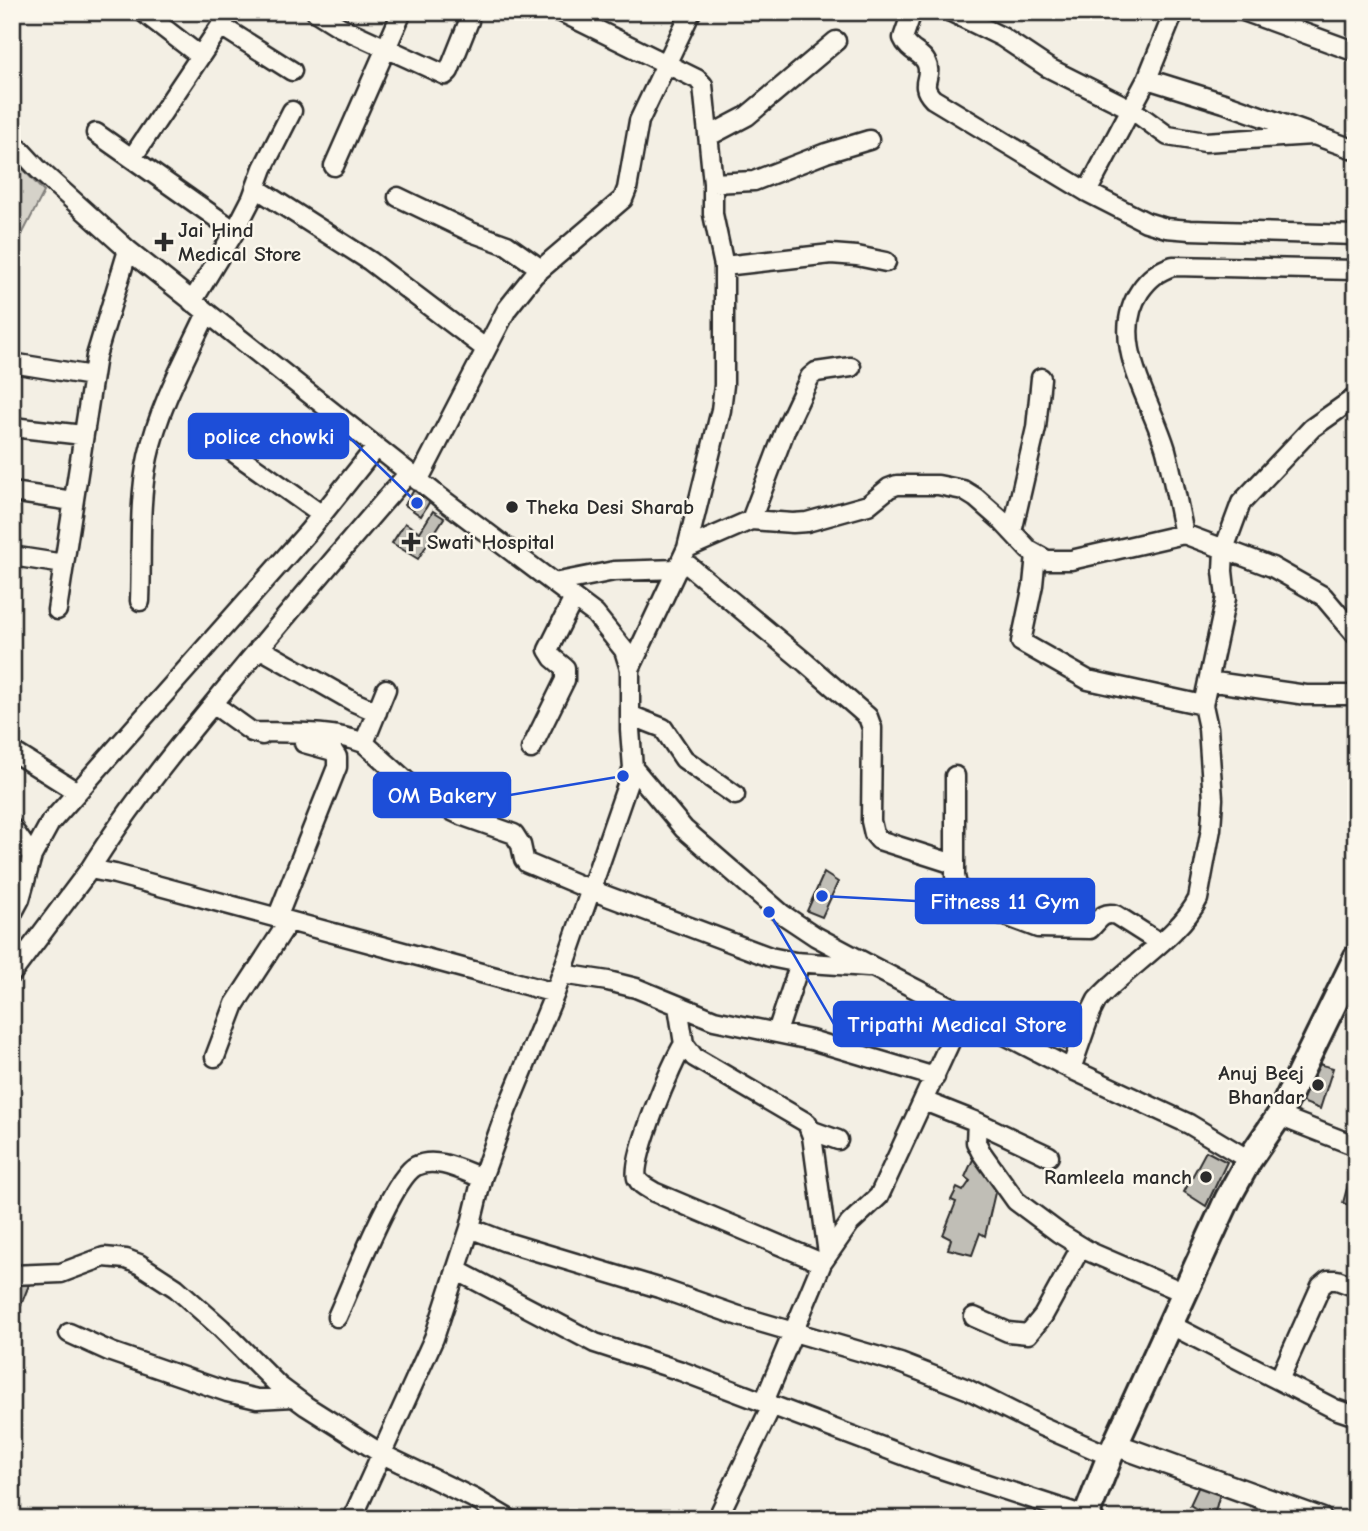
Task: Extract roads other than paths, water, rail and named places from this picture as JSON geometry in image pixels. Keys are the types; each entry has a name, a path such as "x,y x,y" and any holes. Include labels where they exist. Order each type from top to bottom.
{"main road":[{"path":"1088,1518 1113,1450 1228,1198 1249,1160 1279,1116 1356,958"}],"street":[{"path":"143,12 200,56"},
{"path":"316,12 340,27 445,75 469,21"},
{"path":"334,166 401,12"},
{"path":"561,12 697,79 703,85 713,184 713,214 724,266 724,384 721,410 682,559 630,669"},
{"path":"12,973 90,869 116,827 213,704 259,648 413,477 507,309 523,286 623,200 639,121 691,12"},
{"path":"912,12 903,38 906,46 925,59 928,68 925,84 927,93 933,99 1087,192 1146,222 1166,228 1356,235"},
{"path":"951,12 1002,37 1058,73 1131,109 1168,136 1205,142 1312,135"},
{"path":"1087,192 1147,79 1174,12"},
{"path":"1246,12 1356,52"},
{"path":"132,158 226,19 292,71"},
{"path":"709,136 747,116 836,41"},
{"path":"1147,79 1356,150"},
{"path":"192,302 235,231 263,167 292,111"},
{"path":"96,133 235,231"},
{"path":"713,184 754,181 825,153 869,140"},
{"path":"12,141 38,169 128,250 192,302 413,477 595,614 624,650 630,669 631,753 634,768 684,829 782,914 815,936 873,967 1071,1069 1189,1124 1249,1160"},
{"path":"256,188 370,261 486,349"},
{"path":"398,197 471,232 508,245 541,270"},
{"path":"57,610 92,376 101,336 128,250"},
{"path":"724,266 831,254 886,262"},
{"path":"1184,534 1166,449 1130,348 1128,325 1138,294 1156,273 1174,267 1356,270"},
{"path":"140,601 143,499 148,457 168,397 207,313"},
{"path":"12,363 92,376"},
{"path":"751,520 786,428 810,377 816,372 851,366"},
{"path":"1012,531 1036,428 1041,378"},
{"path":"1071,1069 1097,1000 1193,910 1198,899 1211,829 1213,799 1208,727 1203,705 1226,598 1224,549 1241,503 1312,428 1356,397"},
{"path":"12,427 83,435"},
{"path":"12,914 20,899 32,856 50,823 322,515 376,447"},
{"path":"229,449 322,515"},
{"path":"554,583 682,559 751,520 807,522 868,505 897,485 938,485 963,490 976,498 1036,555 1057,561 1184,534 1272,567 1323,596 1356,635"},
{"path":"12,492 73,501"},
{"path":"1036,555 1033,585 1021,642 1088,680 1203,705"},
{"path":"12,556 64,564"},
{"path":"682,559 868,717 872,728 871,821 878,840 954,864"},
{"path":"531,749 565,680 565,668 548,650 574,598"},
{"path":"259,648 354,702 377,712"},
{"path":"1208,681 1306,695 1356,695"},
{"path":"364,743 386,690"},
{"path":"213,704 252,732 325,747 337,757 334,776 283,920 235,1003 215,1057"},
{"path":"631,715 663,728 684,759 735,795"},
{"path":"252,732 331,736 364,743 413,787 442,806 514,834 527,863 770,957 873,967"},
{"path":"12,751 77,792"},
{"path":"352,1519 434,1338 470,1228 482,1178 555,993 634,768"},
{"path":"955,776 954,864 958,892 962,898 1038,928 1090,929 1103,914 1109,913 1160,943"},
{"path":"12,828 32,856"},
{"path":"90,869 427,956 555,993"},
{"path":"777,1032 800,962"},
{"path":"562,974 636,988 713,1020 811,1040 935,1077"},
{"path":"678,1006 684,1044 694,1057 807,1122 825,1259"},
{"path":"717,1519 768,1403 792,1331 825,1259 850,1223 879,1196 963,1014"},
{"path":"684,1044 668,1072 647,1130 636,1171 641,1184 654,1192 825,1259"},
{"path":"924,1101 977,1122 1049,1156"},
{"path":"1279,1116 1356,1146"},
{"path":"977,1122 976,1142 1016,1201 1081,1247 1185,1293"},
{"path":"810,1130 838,1140"},
{"path":"337,1317 388,1204 406,1174 415,1166 437,1163 482,1178"},
{"path":"470,1228 506,1242 659,1287 729,1313 900,1363 967,1389 1041,1426 1321,1519"},
{"path":"974,1317 1008,1332 1028,1334 1043,1316 1081,1247"},
{"path":"12,1275 61,1273 104,1257 126,1259 139,1264 176,1288 208,1315 293,1397 382,1454 473,1498 509,1519"},
{"path":"456,1269 594,1343 768,1403 936,1467 1088,1518"},
{"path":"1279,1380 1321,1286 1328,1280 1337,1280 1356,1287"},
{"path":"1171,1325 1335,1409 1356,1416"},
{"path":"69,1333 111,1352 226,1392 257,1399 293,1397"}],"place":[{"name":"Jai Hind Medical Store","path":"164,242"},
{"name":"police chowki","path":"417,503"},
{"name":"Theka Desi Sharab","path":"512,507"},
{"name":"Swati Hospital","path":"411,542"},
{"name":"OM Bakery","path":"623,776"},
{"name":"Fitness 11 Gym","path":"822,896"},
{"name":"Tripathi Medical Store","path":"769,912"},
{"name":"Anuj Beej Bhandar","path":"1318,1085"},
{"name":"Ramleela manch","path":"1206,1177"}]}
